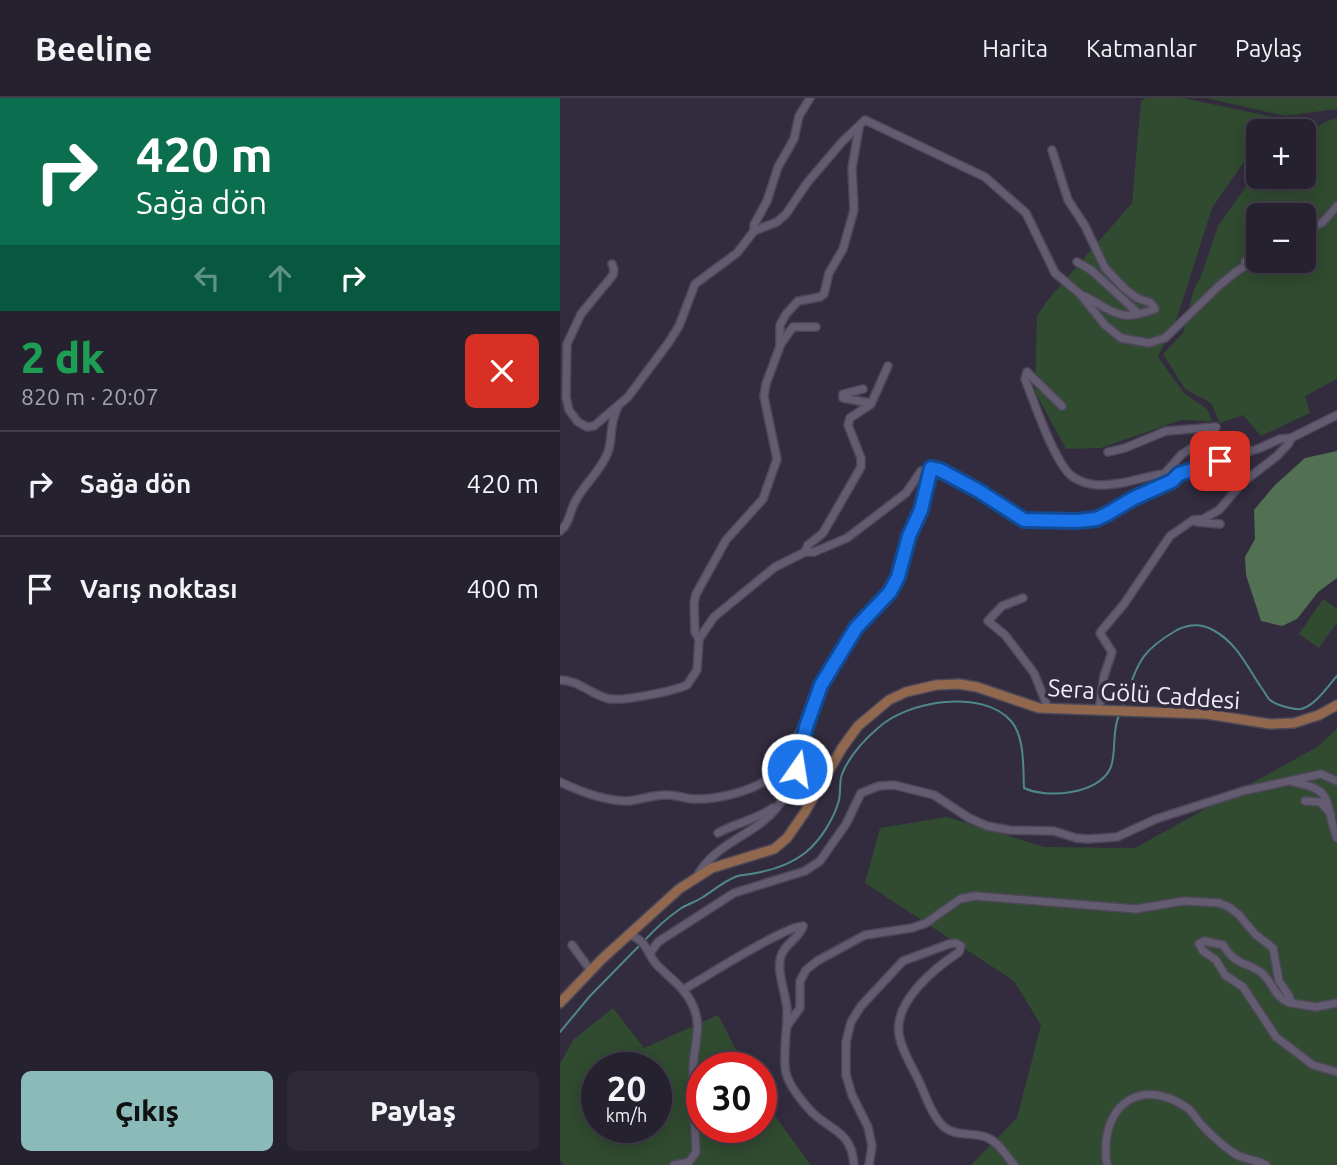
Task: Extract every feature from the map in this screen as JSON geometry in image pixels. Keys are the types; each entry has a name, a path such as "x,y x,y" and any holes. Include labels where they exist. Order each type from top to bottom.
{"main road":[{"name":"Sera Gölü Caddesi","path":"560,1003 591,971 634,936 679,889 712,868 781,844 801,820 842,748 858,726 889,700 906,692 936,685 959,684 977,687 1040,708 1207,714 1270,724 1294,723 1319,715 1337,705"}],"street":[{"path":"754,231 754,225 778,167 794,139 799,116 810,98"},
{"path":"612,264 613,275 581,314 564,342 569,410 578,422 587,427 594,426 628,397 670,342 695,284 737,253 754,231 777,222 786,214 807,183 865,120 985,177 1026,213 1055,273 1080,294 1112,313 1126,316 1155,309 1151,303 1137,298 1119,284 1105,268 1086,226 1068,200 1052,150"},
{"path":"780,346 780,325 786,314 799,301 824,294 830,273 843,249 854,210 852,168 860,124"},
{"path":"1316,225 1329,217 1337,206"},
{"path":"1077,262 1091,270 1139,314"},
{"path":"1080,294 1105,325 1121,338 1149,343 1165,338 1246,262"},
{"path":"1237,271 1246,265"},
{"path":"699,639 695,632 696,594 726,540 762,499 777,459 764,397 780,346 793,327 816,327"},
{"path":"805,552 808,545 824,533 861,467 861,458 848,425 850,418 870,404 888,366"},
{"path":"1062,407 1027,372 1025,379 1064,467 1072,476 1091,485 1103,486 1139,481 1166,472 1179,474 1280,439 1291,438 1337,415"},
{"path":"863,389 843,394 843,398 870,404"},
{"path":"560,531 567,525 576,499 595,477 609,449 611,421 618,405"},
{"path":"1108,452 1166,432 1216,428 1207,438 1181,455 1166,472"},
{"path":"1099,710 1104,676 1112,652 1100,633 1124,604 1170,536 1193,520 1203,519 1219,510 1242,483 1277,456 1291,438"},
{"path":"560,680 573,682 610,700 687,685 697,670 699,639 714,617 775,568 805,552 814,552 847,538 906,493 921,471 931,468 940,470 979,491 1012,514 1030,521 1096,519 1172,481 1179,474"},
{"path":"696,877 704,863 730,842 755,829 780,804 792,783 806,727 821,685 856,628 890,592 898,577 909,536 921,510 931,468"},
{"path":"1193,520 1220,524"},
{"path":"1023,598 1002,606 988,621 1005,635 1034,673 1048,708"},
{"path":"560,782 577,790 625,801 667,794 693,799 732,794 775,775 790,756 796,737 806,727"},
{"path":"649,951 658,942 734,893 805,871 820,861 846,824 861,793 878,786 894,785 934,795 969,818 987,826 1009,830 1054,831 1088,839 1117,837 1192,806 1243,791 1321,774 1337,781"},
{"path":"1289,781 1315,785 1325,794 1331,806 1337,838"},
{"path":"1306,801 1320,802 1331,814"},
{"path":"718,833 731,825 756,819 780,804"},
{"path":"787,1026 800,1008 800,981 806,970 817,961 864,935 912,928 926,923 960,900 975,896 1136,909 1184,901 1219,903 1230,907 1255,934 1273,948 1279,981 1291,1003"},
{"path":"684,989 796,927 803,926 799,936 784,948 779,960 786,995 785,1071 810,1110 846,1138 854,1165"},
{"path":"634,936 649,951 657,965 684,989 694,1007 698,1025 693,1069 696,1152 689,1162 674,1165"},
{"path":"1337,1003 1316,1007 1291,1003 1284,1000 1258,970 1239,963 1223,945 1204,941 1199,944 1203,951 1216,960 1225,975 1243,987 1276,1037 1313,1065 1337,1072"},
{"path":"869,1165 872,1146 868,1127 852,1095 846,1074 845,1042 850,1022 903,961 957,943 961,946 959,952 926,977 902,1013 898,1024 901,1042 930,1107 943,1126 956,1133 979,1135 993,1140 1014,1165"},
{"path":"572,945 591,971"},
{"path":"1107,1165 1105,1136 1115,1111 1138,1096 1154,1095 1174,1100 1189,1108 1233,1153 1266,1165"}],"green space":[{"path":"1145,98 1183,98 1283,119 1246,119 1246,159 1212,208 1178,315 1158,357 1184,393 1207,409 1212,421 1181,420 1101,448 1066,449 1035,392 1037,316 1132,203 1141,101"},
{"path":"1206,98 1337,98 1337,109 1285,116"},
{"path":"1337,118 1337,379 1305,396 1310,413 1261,436 1243,415 1220,423 1211,403 1185,389 1163,354 1183,333 1193,292 1218,226 1246,186 1246,189 1316,189 1316,128"},
{"path":"1337,451 1337,578 1318,592 1297,619 1282,626 1261,621 1246,575 1245,557 1255,539 1254,510 1275,485 1305,458"},
{"path":"1323,599 1337,609 1337,622 1319,648 1299,634"},
{"path":"1337,729 1337,1165 971,1165 1017,1118 1041,1025 1014,981 865,883 880,828 947,817 1044,847 1135,848 1317,747"},
{"path":"613,1008 644,1048 718,1015 737,1052 686,1052 686,1143 777,1143 777,1119 811,1165 564,1165 560,1160 560,1064 573,1040"}],"waterway":[{"path":"1123,706 1136,670 1146,653 1177,630 1190,626 1208,628 1229,641 1269,699 1281,705 1298,709 1306,707 1321,695 1337,676"},
{"path":"644,941 683,907 726,881 782,866 811,848 834,815 842,774 853,755 878,728 907,711 944,702 982,704 998,711 1011,721 1019,735 1024,788 1045,793 1084,789 1104,777 1112,763 1119,715"},
{"path":"560,1032 590,996 640,945"}],"route":[{"path":"797,769 806,727 821,685 856,628 890,592 898,577 909,536 921,510 931,468 979,491 1024,520 1077,521 1096,519 1172,481 1179,474 1220,461"}]}
